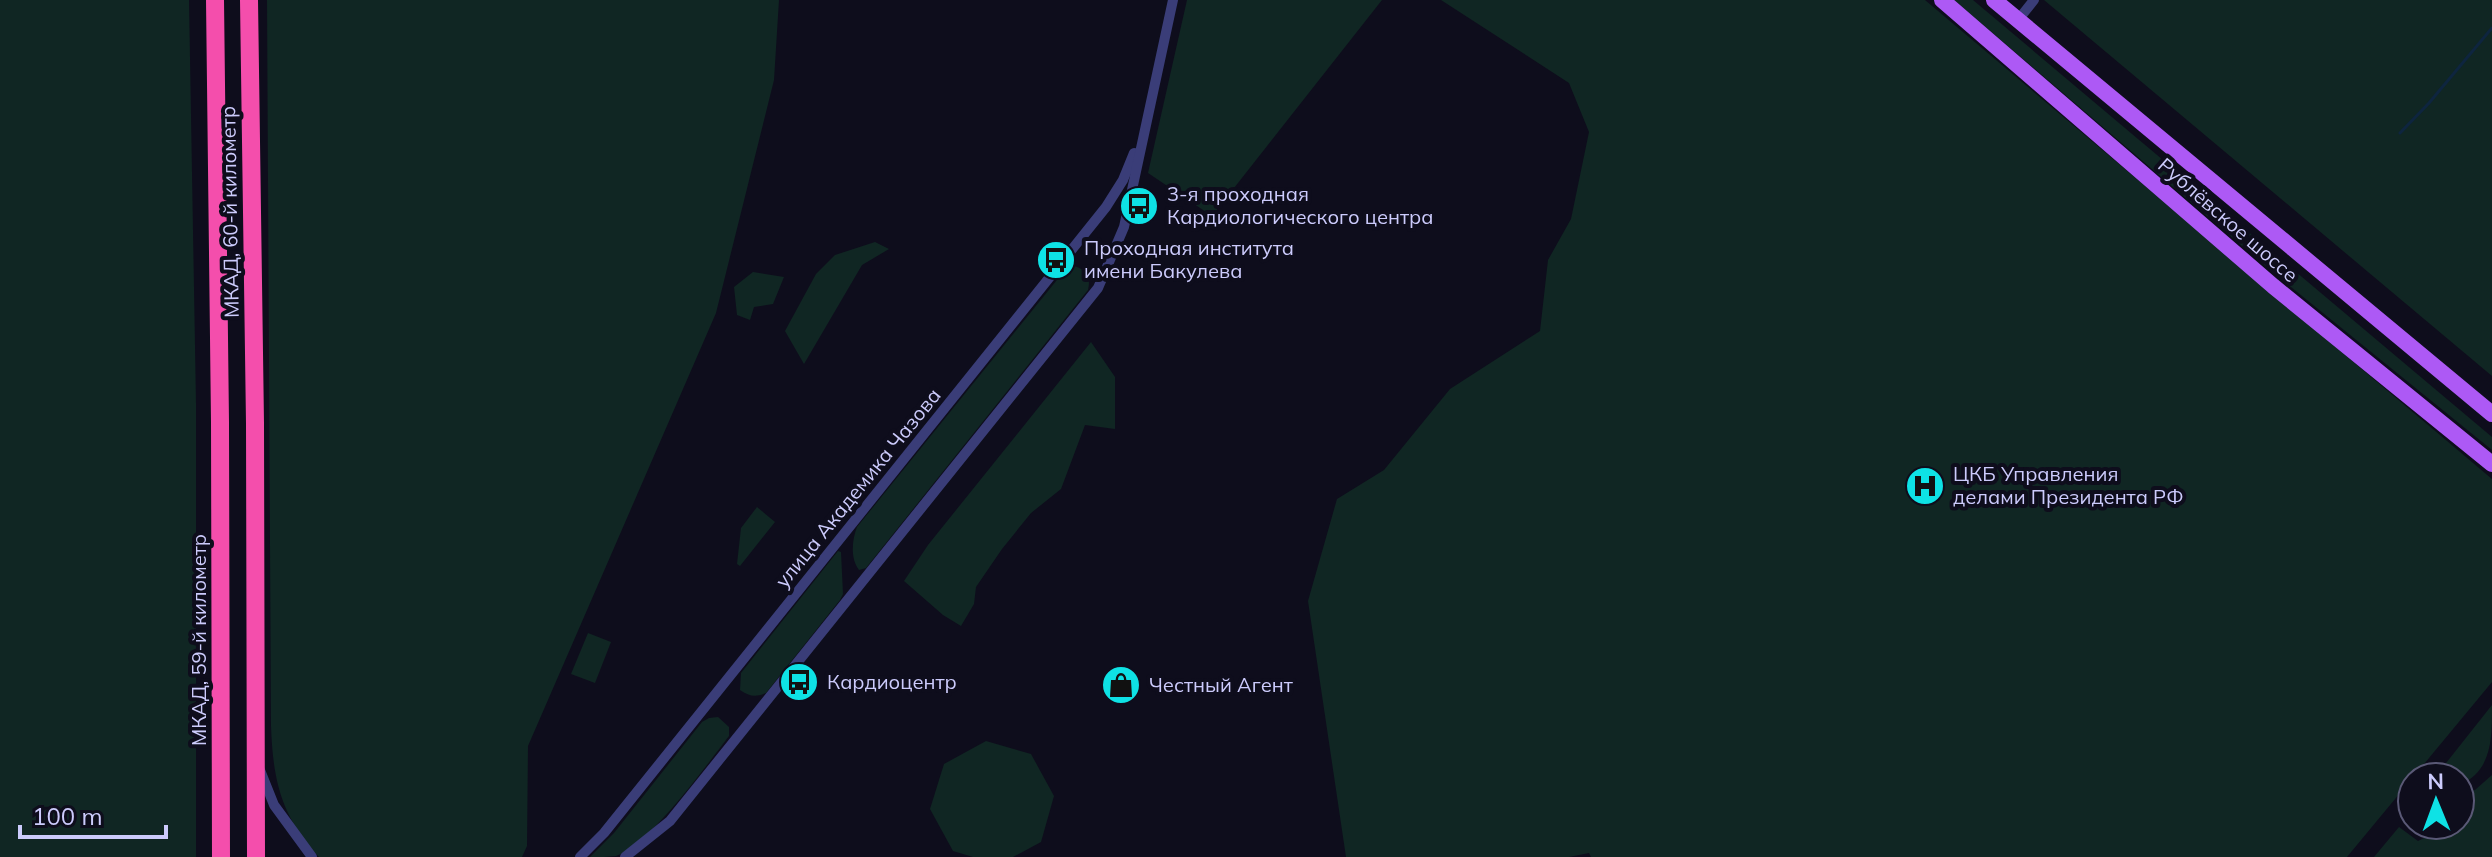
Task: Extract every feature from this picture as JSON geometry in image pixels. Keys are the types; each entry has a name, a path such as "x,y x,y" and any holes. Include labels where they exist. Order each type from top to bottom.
{"highway":[{"name":"МКАД, 60-й километр","path":"215,0 220,422"},
{"name":"МКАД, 60-й километр","path":"249,0 256,761"},
{"name":"МКАД, 59-й километр","path":"220,422 221,857"},
{"path":"256,761 256,857"}],"main road":[{"name":"Рублёвское шоссе","path":"1942,0 2273,286 2492,464"},
{"name":"Рублёвское шоссе","path":"1994,0 2492,414"}],"street":[{"name":"улица Академика Чазова","path":"625,857 670,821 1098,288 1124,227 1173,0"},
{"path":"2018,20 2034,0"},
{"name":"улица Академика Чазова","path":"580,857 604,833 1098,218 1123,180 1143,129"},
{"path":"256,761 274,805 312,857"}],"green space":[{"path":"0,0 189,0 196,404 196,857 0,857"},
{"path":"267,0 779,0 774,80 716,313 528,746 527,846 522,857 319,857 296,827 277,781 271,726"},
{"path":"1187,0 1382,0 1212,216 1148,173"},
{"name":"ЦКБ Управления делами Президента РФ","path":"1441,0 1925,0 2492,479 2492,682 2427,761 2396,761 2396,798 2347,857 1591,857 1589,853 1569,857 1346,857 1308,601 1337,499 1384,470 1450,389 1540,331 1548,260 1571,219 1589,132 1569,83"},
{"path":"1954,0 1973,0 2492,437 2492,450 2276,275"},
{"path":"2044,0 2492,0 2492,376"},
{"path":"875,242 889,249 862,265 804,364 785,331 816,274 835,255"},
{"path":"1074,266 1087,275 1088,290 866,568 859,570 853,549 857,527 1065,270"},
{"path":"753,272 784,277 773,304 754,307 750,320 737,315 734,287"},
{"path":"1091,342 1115,377 1115,429 1085,425 1061,489 1031,513 1002,549 976,587 974,604 961,626 943,615 904,581 928,545"},
{"path":"757,507 775,522 740,566 737,564 741,528"},
{"path":"838,551 841,552 843,594 840,600 766,693 752,696 740,690 741,673"},
{"path":"588,633 611,642 595,683 571,674"},
{"path":"2492,705 2488,752 2478,771 2476,773 2476,761 2448,761"},
{"path":"718,717 729,727 729,736 661,820 630,848 616,856 590,857 614,833 702,722"},
{"path":"986,741 1031,754 1054,796 1041,842 1013,857 973,857 953,851 930,809 944,764"},
{"path":"2492,775 2492,857 2374,857 2396,831 2396,841 2476,841 2476,789"}],"waterway":[{"path":"2400,133 2492,28"}],"place":[{"name":"3-я проходная Кардиологического центра","path":"1139,206"},
{"name":"Проходная института имени Бакулева","path":"1056,260"},
{"name":"ЦКБ Управления делами Президента РФ","path":"1925,486"},
{"name":"Кардиоцентр","path":"799,682"},
{"name":"Честный Агент","path":"1121,685"}]}
